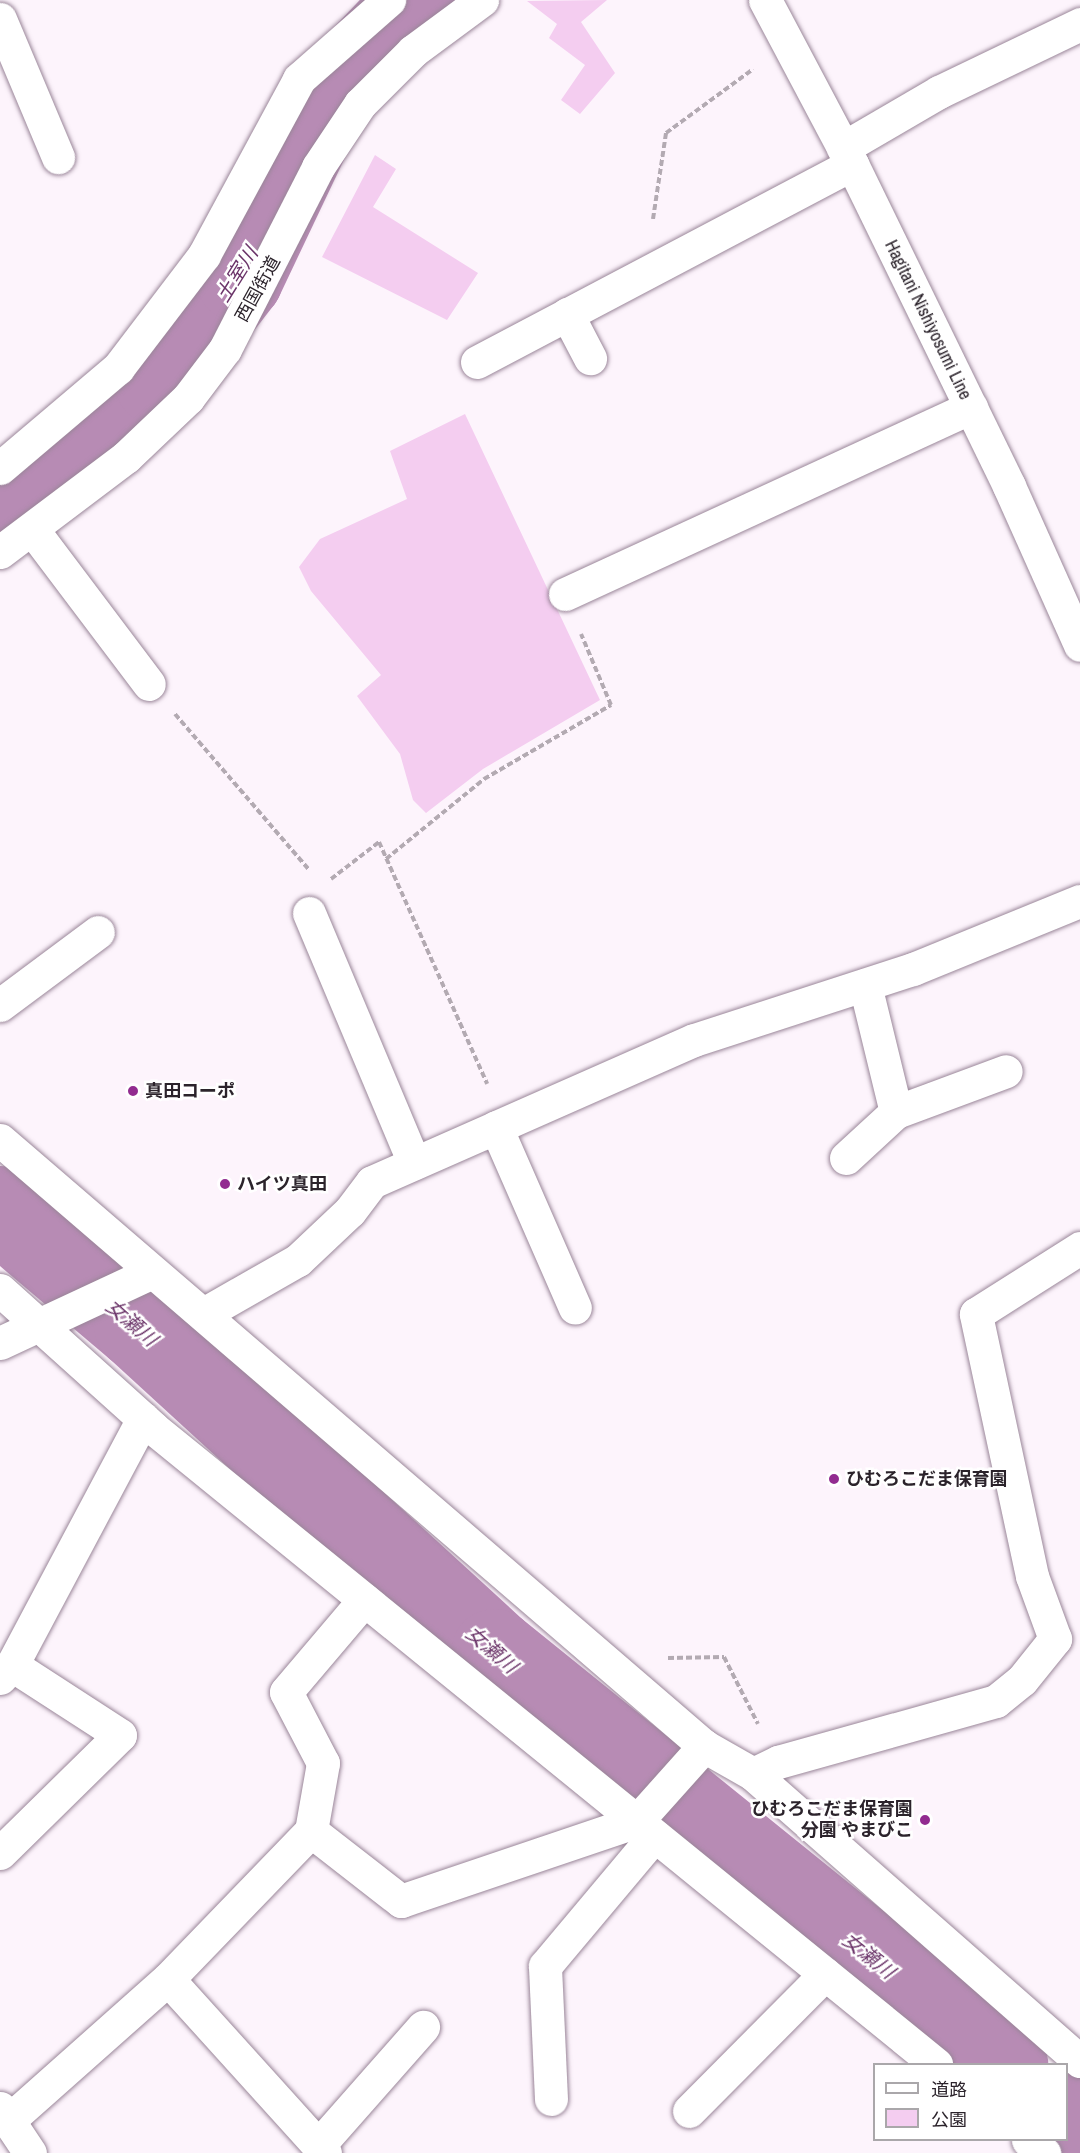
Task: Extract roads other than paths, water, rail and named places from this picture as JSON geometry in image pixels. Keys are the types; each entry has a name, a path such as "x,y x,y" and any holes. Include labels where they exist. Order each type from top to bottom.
{"street":[{"path":"0,468 118,368 204,255 299,79 389,0"},
{"name":"西国街道","path":"0,552 126,457 188,398 225,349 318,167 360,104 413,51 482,0"},
{"name":"Hagitani Nishiyosumi Line","path":"765,0 847,156 970,407 1080,645"},
{"path":"0,20 10,70 58,157"},
{"path":"477,362 567,314 847,156 939,92 1080,24"},
{"path":"567,314 590,358"},
{"path":"565,594 970,407"},
{"path":"32,530 149,684"},
{"path":"316,900 414,1163"},
{"path":"205,1313 298,1260 350,1210 372,1182 694,1040 865,985 1080,901"},
{"path":"0,1005 98,932"},
{"path":"865,985 896,1113"},
{"path":"846,1158 896,1113 1006,1071"},
{"path":"500,1125 575,1308"},
{"path":"0,1140 144,1276 205,1313 704,1746 765,1768 1080,2061"},
{"path":"765,1768 996,1701 1068,1640 1032,1576 976,1314 1080,1248"},
{"path":"0,1342 144,1276"},
{"path":"0,1290 53,1318 143,1419 935,2063"},
{"path":"0,1853 120,1735 6,1672 143,1419"},
{"path":"30,2153 4,2115 168,1979 311,1831 323,1763 286,1692 364,1600"},
{"path":"551,2099 545,1966 704,1746"},
{"path":"311,1831 401,1901 645,1828"},
{"path":"689,2111 825,1974"},
{"path":"168,1979 322,2149 423,2027"},
{"path":"1030,2141 1044,2153"}],"waterway":[{"name":"土室川","path":"0,514 158,382 239,278 323,101 399,21 427,0"},
{"name":"女瀬川","path":"0,1209 137,1325 494,1652 1003,2063"},
{"name":"女瀬川","path":"1068,2117 1080,2126"}],"place":[{"name":"真田コーポ","path":"133,1091"},
{"name":"ハイツ真田","path":"225,1184"},
{"name":"ひむろこだま保育園","path":"834,1479"},
{"name":"ひむろこだま保育園 分園 やまびこ","path":"925,1820"}]}
